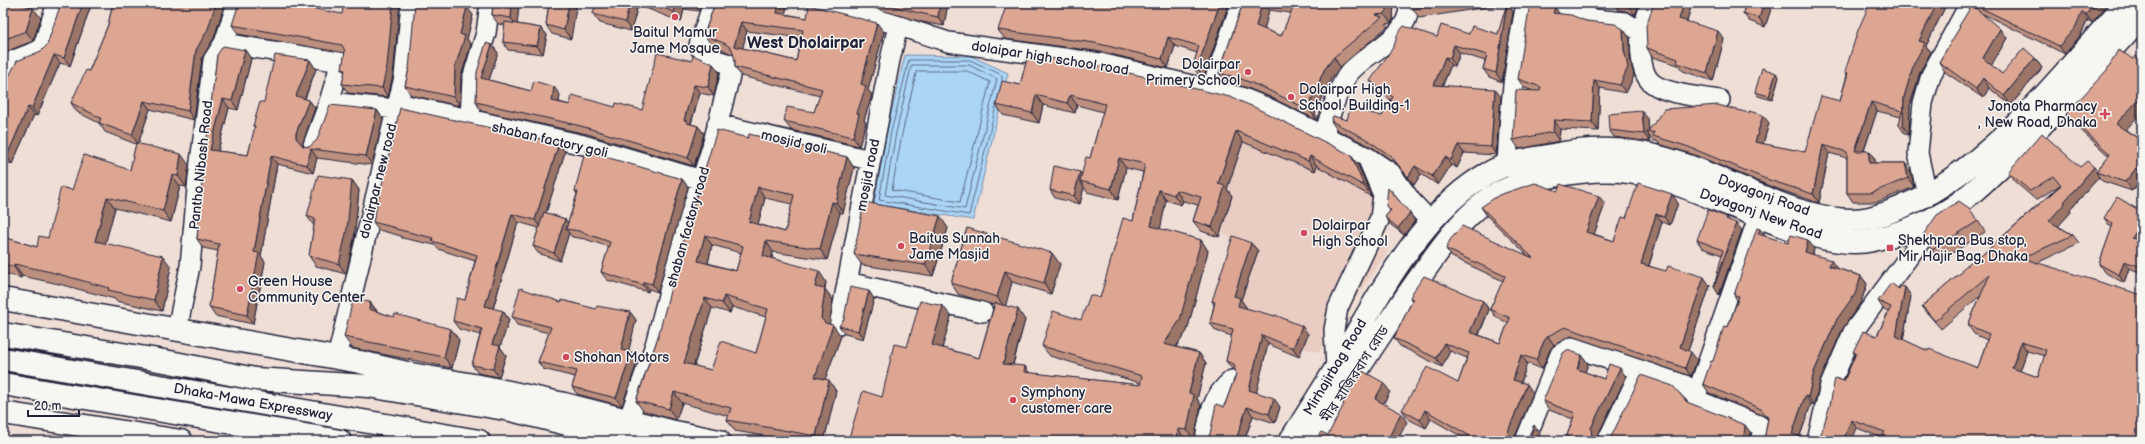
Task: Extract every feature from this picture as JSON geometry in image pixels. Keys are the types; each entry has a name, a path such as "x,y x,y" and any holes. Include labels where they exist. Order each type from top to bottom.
{"main road":[{"name":"Doyagonj Road","path":"1380,292 1396,266 1431,222 1468,187 1507,164 1581,150 1628,150 1683,163 1792,208 1852,220 1867,218 1896,210 1927,195 1970,165 1994,144 2038,100 2126,3"},
{"name":"Doyagonj New Road","path":"1399,306 1448,237 1486,201 1499,193 1529,182 1591,170 1628,172 1662,178 1798,230 1839,241 1869,241 1894,234 1939,216 1988,178 2021,147 2142,16"},
{"name":"Mirhajirbag Road","path":"1290,441 1344,373 1380,292"},
{"path":"3,299 337,358 564,404 631,431"},
{"name":"মীর হাজিরবাগ রোড","path":"1312,441 1344,373 1399,306"},
{"path":"3,334 170,362 255,379 368,386 631,431 719,441"},
{"name":"Dhaka-Mawa Expressway","path":"3,359 479,441"},
{"name":"Dhaka-Mawa Expressway","path":"3,384 340,441"},
{"path":"3,413 181,441"},
{"path":"109,430 131,441"}],"street":[{"path":"3,83 14,60 42,48 57,3"},
{"name":"Pantho Nibash Road","path":"177,330 190,266 198,178 213,60 224,43 237,3"},
{"name":"dolairpar new road","path":"337,358 404,77 411,3"},
{"path":"470,120 472,79 486,33 490,3"},
{"name":"shaban factory road","path":"631,431 684,234 702,180 731,68 729,64 711,58 701,51 699,45 713,3"},
{"name":"dolaipar high school road","path":"818,3 948,42 1100,63 1256,102 1367,157 1391,173 1412,202 1431,222"},
{"path":"1211,90 1241,3"},
{"path":"1323,136 1342,84 1349,73 1403,27 1410,12 1409,3"},
{"path":"1526,3 1516,55 1509,118 1507,164 1529,182"},
{"path":"1559,3 1593,19 1625,22 1640,32"},
{"path":"1651,3 1640,32 1640,53 1649,80 1663,90 1720,100"},
{"path":"1927,195 1918,153 1923,103 1931,75 1970,3"},
{"name":"mosjid road","path":"839,325 870,160 898,26"},
{"path":"224,43 340,62 330,102 312,145"},
{"name":"shaban factory goli","path":"330,102 397,106 470,120 584,145 702,180"},
{"name":"mosjid goli","path":"717,124 870,160"},
{"path":"1344,373 1334,330 1338,308 1380,218 1383,195 1367,157"},
{"path":"1696,396 1759,215"},
{"path":"1817,441 1830,385 1853,332 1939,216"},
{"path":"847,282 984,312"},
{"path":"1525,441 1560,354 1572,347 1685,385 1696,396 1697,400 1759,425 1763,430 1760,441"},
{"path":"1606,441 1641,370"},
{"path":"1205,441 1209,414 1213,403 1221,388 1232,380"}],"shaded area":[{"name":"Dolairpar High School","path":"1247,107 1333,149 1365,178 1385,225 1388,251 1319,352 1213,328 1234,240 1211,225"}],"water":[{"path":"905,55 971,56 1008,73 973,220 874,204 887,131"}],"building":[{"path":"3,3 20,3 33,8 26,31 3,40"},
{"path":"61,3 83,3 64,58 54,55 32,108 28,107 7,156 3,155 3,84 7,80 17,61 41,51 47,45"},
{"path":"113,3 216,3 208,29 196,50 188,111 144,101 132,135 99,123 101,118 71,103 86,70 89,71 108,25"},
{"path":"239,3 284,3 342,14 344,3 393,3 387,66 382,88 342,84 345,70 342,69 345,51 342,45 232,25"},
{"path":"415,3 453,3 467,7 460,34 465,36 455,67 454,97 405,86 409,69"},
{"path":"493,3 512,3 511,18 492,15"},
{"path":"549,3 569,3 564,30 546,25"},
{"path":"596,3 630,3 625,22 593,14"},
{"path":"650,3 677,3 674,12"},
{"path":"715,3 779,3 777,13 807,18 809,5 877,23 861,84 866,86 857,113 859,114 853,137 784,121 787,107 814,112 822,89 735,67 732,49 726,44 704,35","holes":["741,22 803,30 796,61 734,46"]},
{"path":"882,3 940,3 938,17"},
{"path":"1007,3 1220,3 1197,68 1193,66 1199,46 1168,37 1162,59 1095,43 998,30"},
{"path":"1243,3 1262,3 1256,26 1281,36 1294,5 1280,3 1387,3 1387,11 1384,14 1376,15 1382,17 1334,57 1324,70 1308,108 1311,109 1311,111 1264,88 1239,78 1219,73"},
{"path":"1413,3 1452,3 1413,9"},
{"path":"1507,3 1496,73 1483,69 1487,55 1454,45 1450,58 1445,57 1434,85 1495,89 1491,147 1458,145 1451,160 1445,157 1432,176 1415,166 1408,177 1391,156 1366,139 1331,121 1333,116 1347,120 1350,108 1382,116 1393,97 1370,81 1394,46 1398,33 1404,26 1437,37 1441,25 1469,34 1472,26 1498,34"},
{"path":"1530,3 1548,3 1555,7 1553,13 1571,15 1586,21 1615,24 1623,29 1624,50 1628,67 1620,85 1594,80 1592,122 1554,120 1553,132 1513,140 1516,90 1540,91 1541,87 1518,79"},
{"path":"1621,3 1631,3 1629,7"},
{"path":"1654,3 1684,3 1679,19 1718,31 1707,73 1677,63 1678,59 1647,48 1646,26"},
{"path":"1746,3 1764,3 1759,18 1743,13"},
{"path":"1870,3 1937,3 1919,41 1925,43 1914,63 1904,97 1903,126 1899,125 1902,111 1871,102 1855,151 1869,151 1869,163 1905,163 1908,178 1871,193 1847,193 1847,152 1823,145 1813,194 1766,179 1689,147 1653,136 1654,132 1647,133 1664,109 1718,105 1763,115 1755,142 1805,152 1821,96 1840,101 1848,73 1845,72 1858,30"},
{"path":"2096,3 2086,14 2082,12 2075,28 2059,46 1973,4"},
{"path":"1972,5 2000,29 1983,58 2002,74 2024,48 2035,58 2004,96 1983,78 1976,89 1939,62"},
{"path":"505,22 541,28 537,46 503,42"},
{"path":"486,43 492,45 481,78 531,91 534,81 554,87 552,101 570,105 572,95 615,107 616,103 642,110 657,53 692,61 693,55 713,64 708,87 694,85 684,120 687,121 687,123 698,126 688,158 581,126 476,102 477,72"},
{"path":"223,46 245,50 232,101 223,99 210,150 248,155 255,126 253,126 260,102 264,102 275,55 310,60 296,96 309,100 296,133 296,138 303,146 309,147 317,140 330,105 377,110 366,156 311,149 307,165 271,156 254,252 259,253 247,315 209,307 219,244 197,239 203,170 217,55"},
{"path":"2118,50 2134,59 2136,56 2142,60 2142,96 2116,124 2142,141 2142,169 2138,166 2125,182 2096,172 2110,154 2066,114 2107,70"},
{"path":"1028,55 1091,64 1230,97 1254,107 1351,155 1364,186 1310,156 1308,161 1236,131 1218,184 1225,186 1212,227 1193,221 1201,197 1176,190 1174,195 1159,190 1151,226 1201,240 1180,320 1164,344 1199,353 1189,393 1194,395 1187,430 1178,429 1177,441 848,441 863,391 882,397 894,344 907,347 920,301 943,306 932,345 979,358 995,303 1018,309 1003,364 1025,366 1024,372 1140,385 1142,376 1042,346 1053,311 1081,320 1090,295 1100,298 1123,218 1133,221 1145,164 1119,158 1111,189 1080,181 1086,157 1090,158 1105,104 1070,95 1067,103 1036,95 1032,113 996,105 1002,81 1020,85"},
{"path":"1762,68 1776,73 1769,96 1755,92"},
{"path":"400,108 559,143 535,220 512,214 485,306 503,311 492,344 500,346 493,369 472,365 482,329 453,321 457,298 465,300 477,255 432,241 433,238 373,222"},
{"path":"1642,111 1644,134 1609,130 1608,114"},
{"path":"717,130 748,138 749,134 847,157 836,203 832,202 820,249 766,241 763,256 819,271 815,287 825,289 821,318 825,323 833,325 815,377 829,380 816,436 727,420 731,408 674,392 669,409 636,401 658,337 687,226","holes":["758,187 794,195 785,232 749,222","705,235 743,246 736,271 698,261","724,296 768,309 756,353 721,341 711,370 684,363 705,298 722,303"]},
{"path":"2042,133 2080,167 2087,161 2094,167 2049,221 2073,235 2022,258 2142,295 2139,311 2142,311 2142,441 2085,441 2078,439 2080,441 1880,441 1885,432 1851,420 1843,441 1815,441 1819,440 1830,405 1835,378 1844,381 1856,353 1853,352 1863,331 1877,336 1891,307 1878,301 1891,283 1899,289 1900,286 1905,287 1896,336 1928,351 1929,349 1978,368 1989,334 1968,325 1990,274 1935,321 1922,306 1962,272 1961,270 1980,254 1981,256 2061,185 2054,176 2030,191 2008,172","holes":["2021,342 2046,350 2038,377 2012,368"]},
{"path":"136,143 181,154 178,176 172,175 163,211 107,197 95,241 163,256 154,300 108,290 109,288 51,272 14,264 14,267 3,264 3,237 37,247 39,236 48,238 61,187 72,190 84,155 130,170"},
{"path":"585,151 682,179 652,284 644,282 643,285 601,272 610,242 579,231 566,229 578,192 575,191"},
{"path":"1054,166 1080,172 1074,196 1050,190"},
{"path":"318,175 352,180 347,229 339,264 309,256 315,219 307,216"},
{"path":"1535,183 1558,191 1560,184 1599,196 1586,232 1614,241 1622,217 1626,218 1638,183 1672,194 1664,217 1656,214 1641,264 1666,271 1668,266 1704,277 1680,347 1691,352 1685,368 1565,327 1548,336 1544,341 1536,360 1521,355 1513,380 1527,384 1509,429 1508,434 1513,441 1468,441 1470,436 1425,410 1420,420 1402,410 1427,367 1458,383 1469,353 1444,343 1436,358 1394,338 1413,299 1410,298 1412,293 1424,276 1483,301 1470,332 1500,343 1510,318 1490,309 1505,276 1446,249 1450,240 1462,226 1533,258 1481,207 1499,195"},
{"path":"1388,188 1410,213 1398,228 1385,217 1391,210 1386,206"},
{"path":"2117,197 2142,212 2142,222 2132,238 2142,241 2142,267 2124,261 2119,275 2099,264 2113,224 2104,218"},
{"path":"1959,201 1969,208 1978,221 1932,250 1923,235 1937,215"},
{"name":"Baitus Sunnah Jame Masjid","path":"864,202 940,216 925,265 854,254"},
{"path":"1708,210 1727,217 1726,219 1736,223 1714,287 1723,250 1697,240"},
{"path":"544,212 565,219 554,253 533,246"},
{"path":"967,228 1052,253 1044,283 1005,271 997,297 951,283"},
{"path":"1757,228 1760,229 1758,234 1788,243 1791,235 1808,240 1805,252 1831,260 1829,266 1861,276 1855,294 1837,319 1814,372 1808,397 1805,396 1792,434 1801,437 1806,441 1759,441 1762,440 1765,435 1768,418 1761,409 1703,384 1711,361 1713,361 1724,326 1728,327 1739,296 1734,295"},
{"path":"1233,236 1251,243 1234,296 1240,298 1238,306 1275,315 1302,326 1293,348 1262,335 1249,390 1274,398 1269,414 1247,407 1237,437 1250,441 1206,441 1210,434 1216,404 1224,407 1236,374 1234,364 1226,361 1233,329 1210,323 1215,302 1212,301"},
{"path":"850,287 869,291 858,331 839,326 844,319"},
{"path":"520,288 561,302 562,300 596,309 597,306 630,312 621,350 632,352 616,398 572,387 577,371 538,362 551,327 512,317"},
{"path":"353,299 370,302 369,309 394,317 395,314 451,329 444,357 344,337"},
{"path":"1567,350 1582,355 1577,369 1604,379 1609,364 1620,368 1591,428 1592,438 1595,441 1565,441 1575,413 1543,401 1563,353"},
{"path":"1361,370 1384,383 1375,399 1401,413 1387,441 1314,441 1321,432 1328,435 1344,404 1342,403"},
{"path":"1641,375 1673,386 1687,402 1745,425 1744,436 1749,441 1606,441 1611,437"},
{"path":"1534,425 1529,441 1526,441"}],"place":[{"name":"Baitul Mamur Jame Mosque","path":"675,17"},
{"name":"Dolairpar Primery School","path":"1248,72"},
{"name":"Dolairpar High School. Building-1","path":"1291,97"},
{"name":"Jonota Pharmacy , New Road, Dhaka","path":"2105,114"},
{"name":"Dolairpar High School","path":"1304,233"},
{"name":"Baitus Sunnah Jame Masjid","path":"901,246"},
{"name":"Shekhpara Bus stop, Mir Hajir Bag, Dhaka","path":"1890,248"},
{"name":"Green House Community Center","path":"240,289"},
{"name":"Shohan Motors","path":"566,357"},
{"name":"Symphony customer care","path":"1013,400"}],"district":[{"name":"West Dholairpar","path":"806,43"}]}
